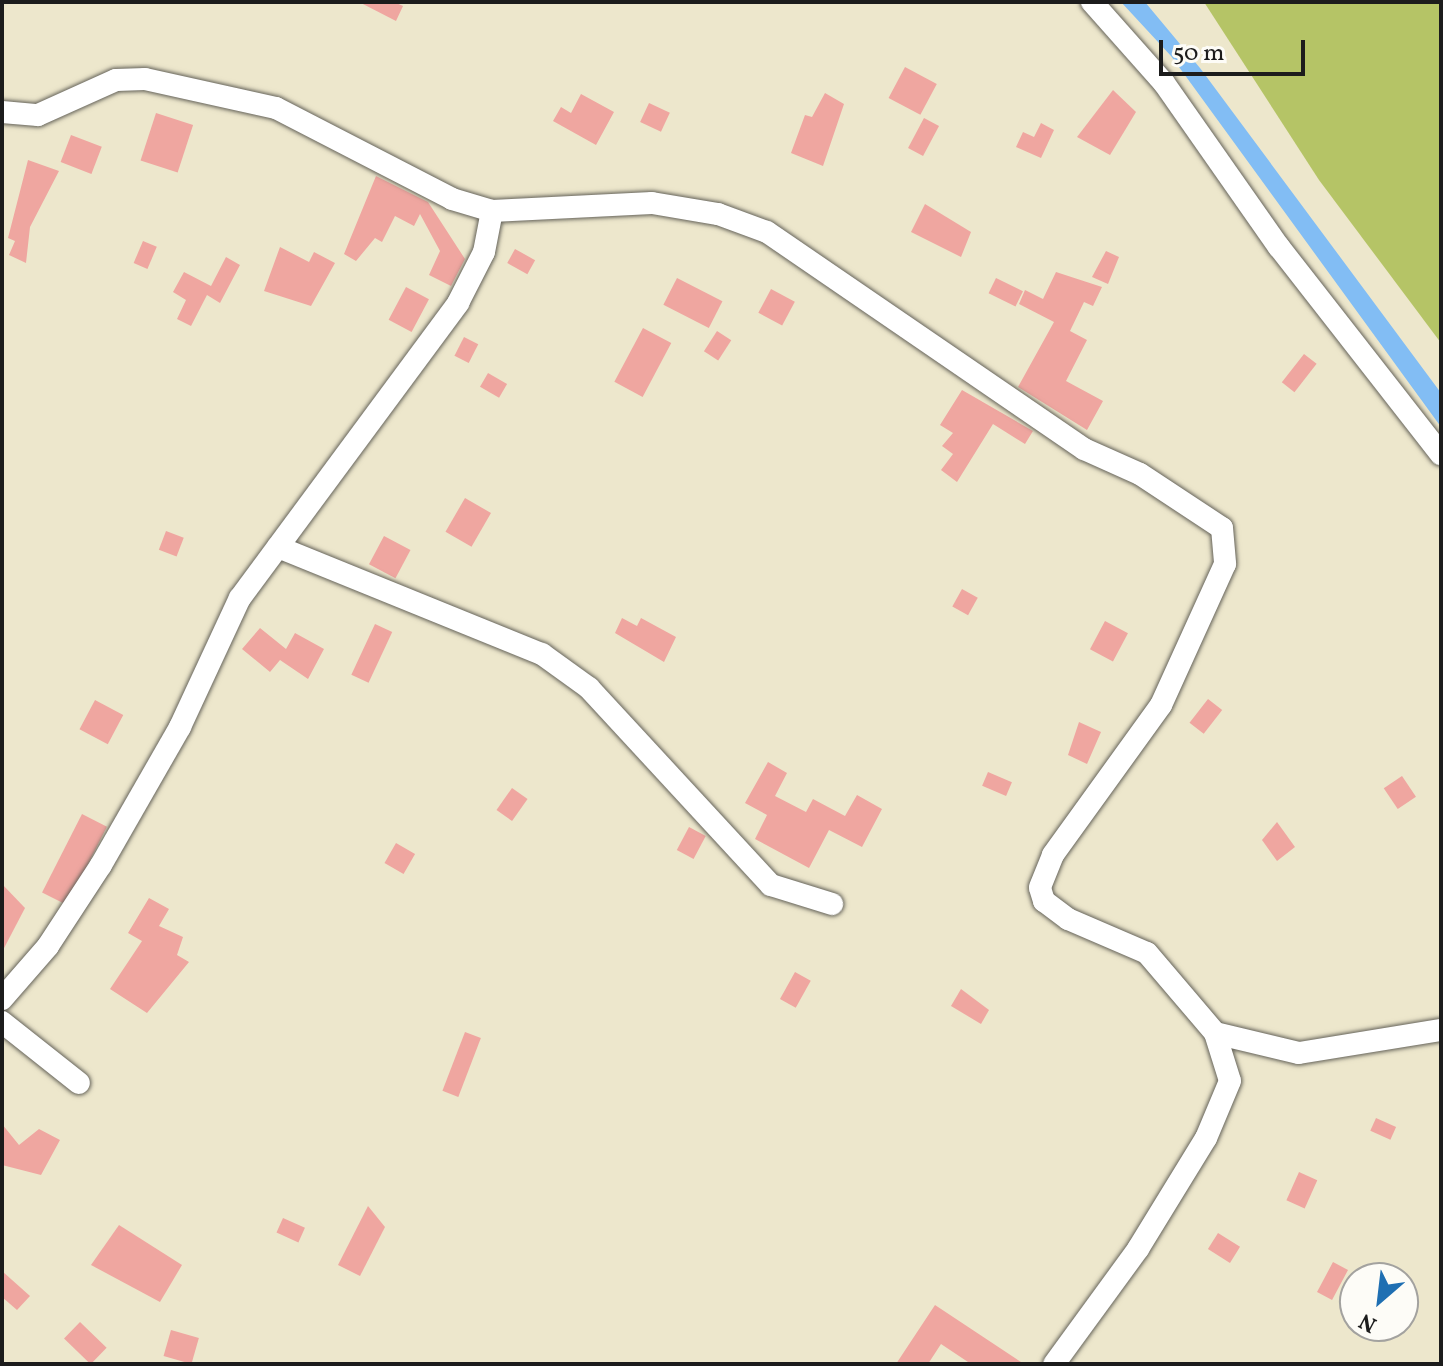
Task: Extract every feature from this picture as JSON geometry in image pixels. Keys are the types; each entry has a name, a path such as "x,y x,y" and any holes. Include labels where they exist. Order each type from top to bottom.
{"street":[{"path":"1092,2 1164,83 1279,247 1441,454"},
{"path":"2,112 38,115 116,80 223,95 276,108 452,199 492,211 652,203 718,214 767,232 1084,449 1140,474 1222,528 1225,564 1161,705 1053,855 1040,888 1044,901 1068,919 1147,953 1215,1033 1230,1081 1206,1138 1138,1249 1054,1364"},
{"path":"2,999 48,946 101,865 180,727 240,598 458,303 484,252 492,211"},
{"path":"278,547 542,654 589,688 771,885 832,904"},
{"path":"2,1022 79,1083"},
{"path":"1215,1033 1299,1053 1441,1030"}],"green space":[{"path":"1204,2 1441,2 1441,343 1319,180"}],"water":[{"path":"1121,2 1145,2 1200,68 1441,393 1441,427 1171,56"}],"building":[{"path":"359,2 394,2 403,6 396,21"},
{"path":"905,67 937,84 920,115 889,98"},
{"path":"1113,90 1136,112 1110,155 1077,137"},
{"path":"825,93 844,104 823,166 791,153 805,115 812,117"},
{"path":"581,94 614,112 596,145 553,121 561,107 571,113"},
{"path":"649,103 670,113 661,132 640,122"},
{"path":"156,113 193,125 178,173 141,161"},
{"path":"924,118 939,126 923,156 908,148"},
{"path":"1041,123 1054,130 1041,158 1016,147 1023,132 1034,137"},
{"path":"71,135 102,147 91,174 61,162"},
{"path":"28,160 59,171 30,227 26,263 9,255 15,241 8,238"},
{"path":"376,176 428,202 465,259 451,286 429,275 440,251 420,214 414,226 395,216 382,242 375,238 356,261 344,254"},
{"path":"925,204 971,232 961,257 911,232"},
{"path":"143,241 157,247 147,269 134,263"},
{"path":"280,247 309,262 314,252 335,263 311,306 264,291"},
{"path":"515,249 535,260 527,274 507,263"},
{"path":"1106,251 1119,257 1108,284 1092,277"},
{"path":"226,257 240,265 220,303 207,295 191,326 177,319 186,300 173,292 184,272 211,286"},
{"path":"1056,272 1102,287 1093,306 1084,302 1070,331 1087,340 1066,381 1103,401 1087,430 1018,387 1054,322 1019,304 1025,290 1043,299"},
{"path":"677,278 722,301 709,328 663,305"},
{"path":"996,278 1023,291 1016,306 989,293"},
{"path":"406,287 429,299 412,332 389,320"},
{"path":"771,289 795,302 782,326 758,313"},
{"path":"643,328 671,343 643,397 614,382"},
{"path":"717,331 731,340 718,360 704,351"},
{"path":"464,337 478,344 469,363 454,356"},
{"path":"1304,354 1317,364 1294,392 1282,382"},
{"path":"488,373 507,384 499,398 480,387"},
{"path":"962,390 1033,431 1025,444 993,424 957,482 941,470 953,454 942,446 953,433 940,425"},
{"path":"465,498 491,513 471,547 446,532"},
{"path":"166,531 184,538 177,556 159,550"},
{"path":"384,536 410,550 395,578 369,564"},
{"path":"962,589 978,598 968,615 952,606"},
{"path":"622,618 637,626 641,618 676,637 664,662 615,633"},
{"path":"1105,621 1128,633 1113,661 1090,649"},
{"path":"375,624 392,632 369,683 351,675"},
{"path":"260,628 286,649 295,633 324,649 308,679 280,660 270,672 242,649"},
{"path":"1208,699 1222,710 1204,734 1190,723"},
{"path":"95,700 123,715 108,744 80,729"},
{"path":"1079,722 1101,732 1087,764 1068,755"},
{"path":"768,762 787,773 775,796 806,812 813,799 845,816 857,795 882,809 862,847 829,830 809,868 755,839 767,815 745,803"},
{"path":"988,772 1012,782 1006,796 982,786"},
{"path":"1402,776 1416,797 1398,809 1384,788"},
{"path":"512,788 528,799 512,821 497,810"},
{"path":"82,814 107,827 67,905 42,892"},
{"path":"1277,822 1295,847 1277,861 1262,840"},
{"path":"689,827 706,836 694,859 677,850"},
{"path":"396,843 415,854 404,874 384,863"},
{"path":"2,884 25,908 2,952"},
{"path":"149,898 169,909 159,926 183,937 177,955 189,962 147,1013 110,989 142,941 128,933"},
{"path":"795,972 811,981 796,1008 780,999"},
{"path":"961,989 989,1010 981,1024 951,1006"},
{"path":"465,1032 481,1038 458,1097 442,1091"},
{"path":"1376,1118 1396,1127 1390,1140 1370,1131"},
{"path":"2,1124 19,1145 39,1129 60,1140 41,1175 2,1165"},
{"path":"1299,1172 1317,1180 1305,1208 1286,1200"},
{"path":"368,1206 385,1227 360,1276 338,1265"},
{"path":"283,1218 305,1228 298,1242 276,1233"},
{"path":"119,1225 182,1265 160,1302 91,1265"},
{"path":"1218,1233 1240,1247 1230,1263 1208,1249"},
{"path":"1333,1262 1339,1265 1339,1287 1332,1300 1317,1292"},
{"path":"2,1271 30,1296 17,1310 2,1297"},
{"path":"935,1305 1024,1364 971,1364 941,1344 928,1364 896,1364"},
{"path":"80,1322 107,1348 90,1364 64,1339"},
{"path":"171,1330 199,1338 191,1364 164,1356"}]}
